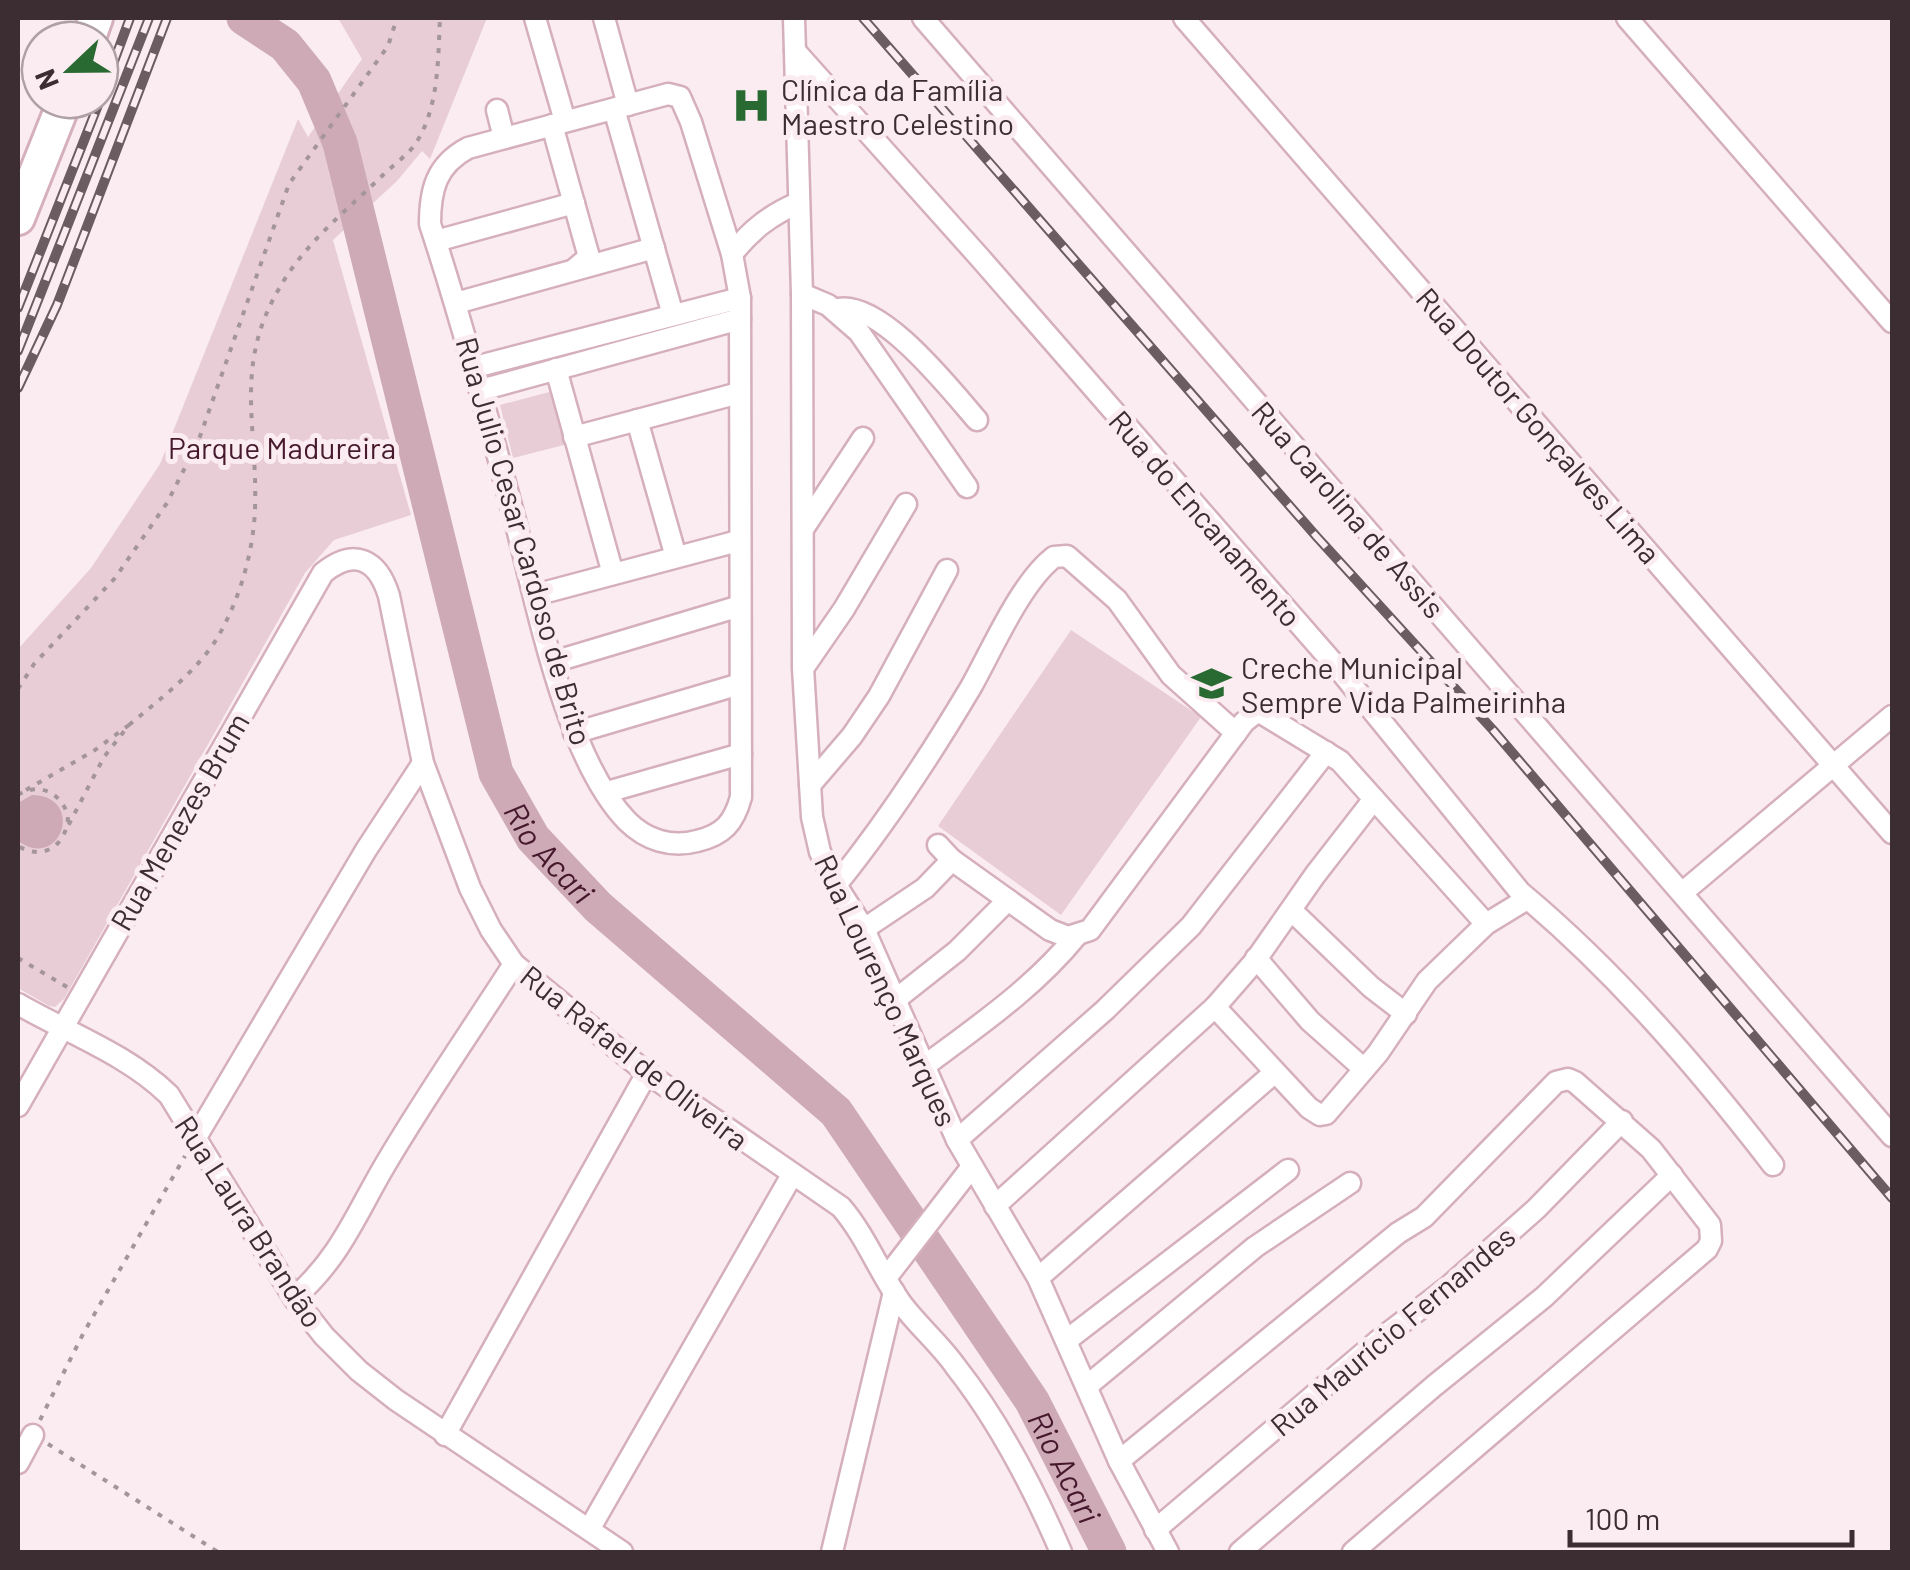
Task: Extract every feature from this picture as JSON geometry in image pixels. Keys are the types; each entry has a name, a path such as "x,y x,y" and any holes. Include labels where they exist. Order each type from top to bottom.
{"main road":[{"path":"18,218 57,120"}],"street":[{"path":"535,18 589,257 579,267"},
{"path":"604,18 621,107 673,315"},
{"name":"Rua Lourenço Marques","path":"794,18 802,294 804,668 812,817 820,852 864,929 971,1168 1038,1278 1119,1461 1168,1552"},
{"name":"Rua Carolina de Assis","path":"923,18 1892,1136"},
{"name":"Rua Doutor Gonçalves Lima","path":"1184,18 1892,834"},
{"path":"1627,18 1892,322"},
{"name":"Rua do Encanamento","path":"795,51 1330,659 1485,852 1527,898 1553,918 1611,976 1724,1102 1773,1166"},
{"name":"Rua Julio Cesar Cardoso de Brito","path":"668,94 680,97 732,254 740,308 742,797 736,817 724,831 706,839 667,844 628,822 574,733 481,390 430,224 430,203 442,166 468,148 558,123 668,94"},
{"path":"497,110 504,138"},
{"path":"436,241 574,202"},
{"path":"732,254 750,232 798,202"},
{"path":"456,303 654,248"},
{"path":"802,294 834,310 858,332 968,487"},
{"path":"834,310 850,307 875,318 936,373 977,420"},
{"path":"474,368 673,315 740,308"},
{"path":"481,390 740,308"},
{"path":"556,369 612,574"},
{"path":"574,437 740,393"},
{"path":"636,420 676,557"},
{"path":"805,526 864,438"},
{"path":"804,668 844,610 906,504"},
{"path":"535,595 738,541"},
{"path":"836,884 905,794 1027,588 1054,557 1068,556 1118,600 1172,675 1236,733"},
{"name":"Rua Rafael de Oliveira","path":"359,559 372,564 385,581 423,763 470,888 514,964 647,1073 840,1206 858,1226 890,1285 985,1406 1061,1552"},
{"name":"Rua Menezes Brum","path":"18,1106 323,573 338,561 359,559"},
{"path":"810,785 852,736 879,696 946,570"},
{"path":"553,662 740,606"},
{"path":"574,733 740,684"},
{"path":"864,929 925,888 945,852 1061,936 1090,930 1236,733 1258,710 1340,762 1486,924"},
{"path":"1682,892 1892,716"},
{"path":"958,1140 1117,999 1191,926 1326,752"},
{"path":"607,792 741,754"},
{"path":"195,1139 366,850 423,763"},
{"path":"995,1206 1215,1006 1256,958 1374,800"},
{"path":"1215,1006 1274,1073 1315,1112 1326,1114 1406,1014 1427,981 1486,924 1527,898"},
{"path":"896,1000 958,951 1008,900"},
{"path":"1290,910 1371,987 1406,1014"},
{"path":"923,1067 1017,996 1077,935"},
{"path":"1256,958 1310,1022 1364,1069"},
{"path":"294,1298 321,1274 337,1252 385,1164 514,964"},
{"name":"Rua Laura Brandão","path":"18,1004 150,1077 169,1096 294,1298 358,1371 444,1435 622,1552"},
{"path":"444,1435 647,1073"},
{"path":"1038,1278 1274,1073"},
{"path":"1119,1461 1398,1233 1424,1217 1547,1090 1562,1080 1574,1082 1622,1121 1672,1175 1710,1225 1711,1240 1706,1249 1353,1552"},
{"name":"Rua Maurício Fernandes","path":"1155,1530 1378,1341 1447,1288 1536,1209 1622,1121"},
{"path":"832,1552 890,1285 900,1262 971,1168"},
{"path":"1066,1340 1288,1170"},
{"path":"590,1528 792,1175"},
{"path":"1240,1552 1544,1298 1672,1175"},
{"path":"1087,1386 1254,1247 1350,1183"},
{"path":"18,1463 33,1434"}],"path":[{"path":"18,689 34,664 115,578 166,503 198,442 289,184 388,46 397,18"},
{"path":"18,795 80,760 129,725 188,674 215,642 235,604 247,563 254,511 249,382 257,336 279,288 303,252 415,145 430,112 440,18"},
{"path":"18,846 33,852 51,850 64,837 104,757 129,725"},
{"path":"26,790 36,788 57,796 68,815 68,826"},
{"path":"18,958 80,994"},
{"path":"195,1139 83,1334 33,1434 218,1552"}],"green space":[{"name":"Parque Madureira","path":"338,18 487,18 430,159 422,151 397,181 333,240 411,515 334,540 305,573 64,999 55,1007 49,1006 18,988 18,649 91,568 160,464 298,119 308,137 362,59"},
{"path":"553,391 568,444 513,458 500,405"},
{"path":"1071,630 1201,717 1061,915 938,826"}],"shaded area":[{"path":"32,795 49,799 59,807 63,818 56,840 46,847 33,848 18,841 18,803"}],"waterway":[{"name":"Rio Acari","path":"244,18 285,45 314,81 340,143 496,773 533,838 598,907 836,1112 1032,1401 1109,1552"}],"railway":[{"path":"120,45 130,18"},
{"path":"18,351 149,18"},
{"path":"18,388 57,305 167,18"},
{"path":"863,18 1316,536 1493,730 1892,1198"},
{"path":"18,308 92,120"}],"place":[{"name":"Clínica da Família Maestro Celestino","path":"751,106"},
{"name":"Creche Municipal Sempre Vida Palmeirinha","path":"1211,684"}]}
